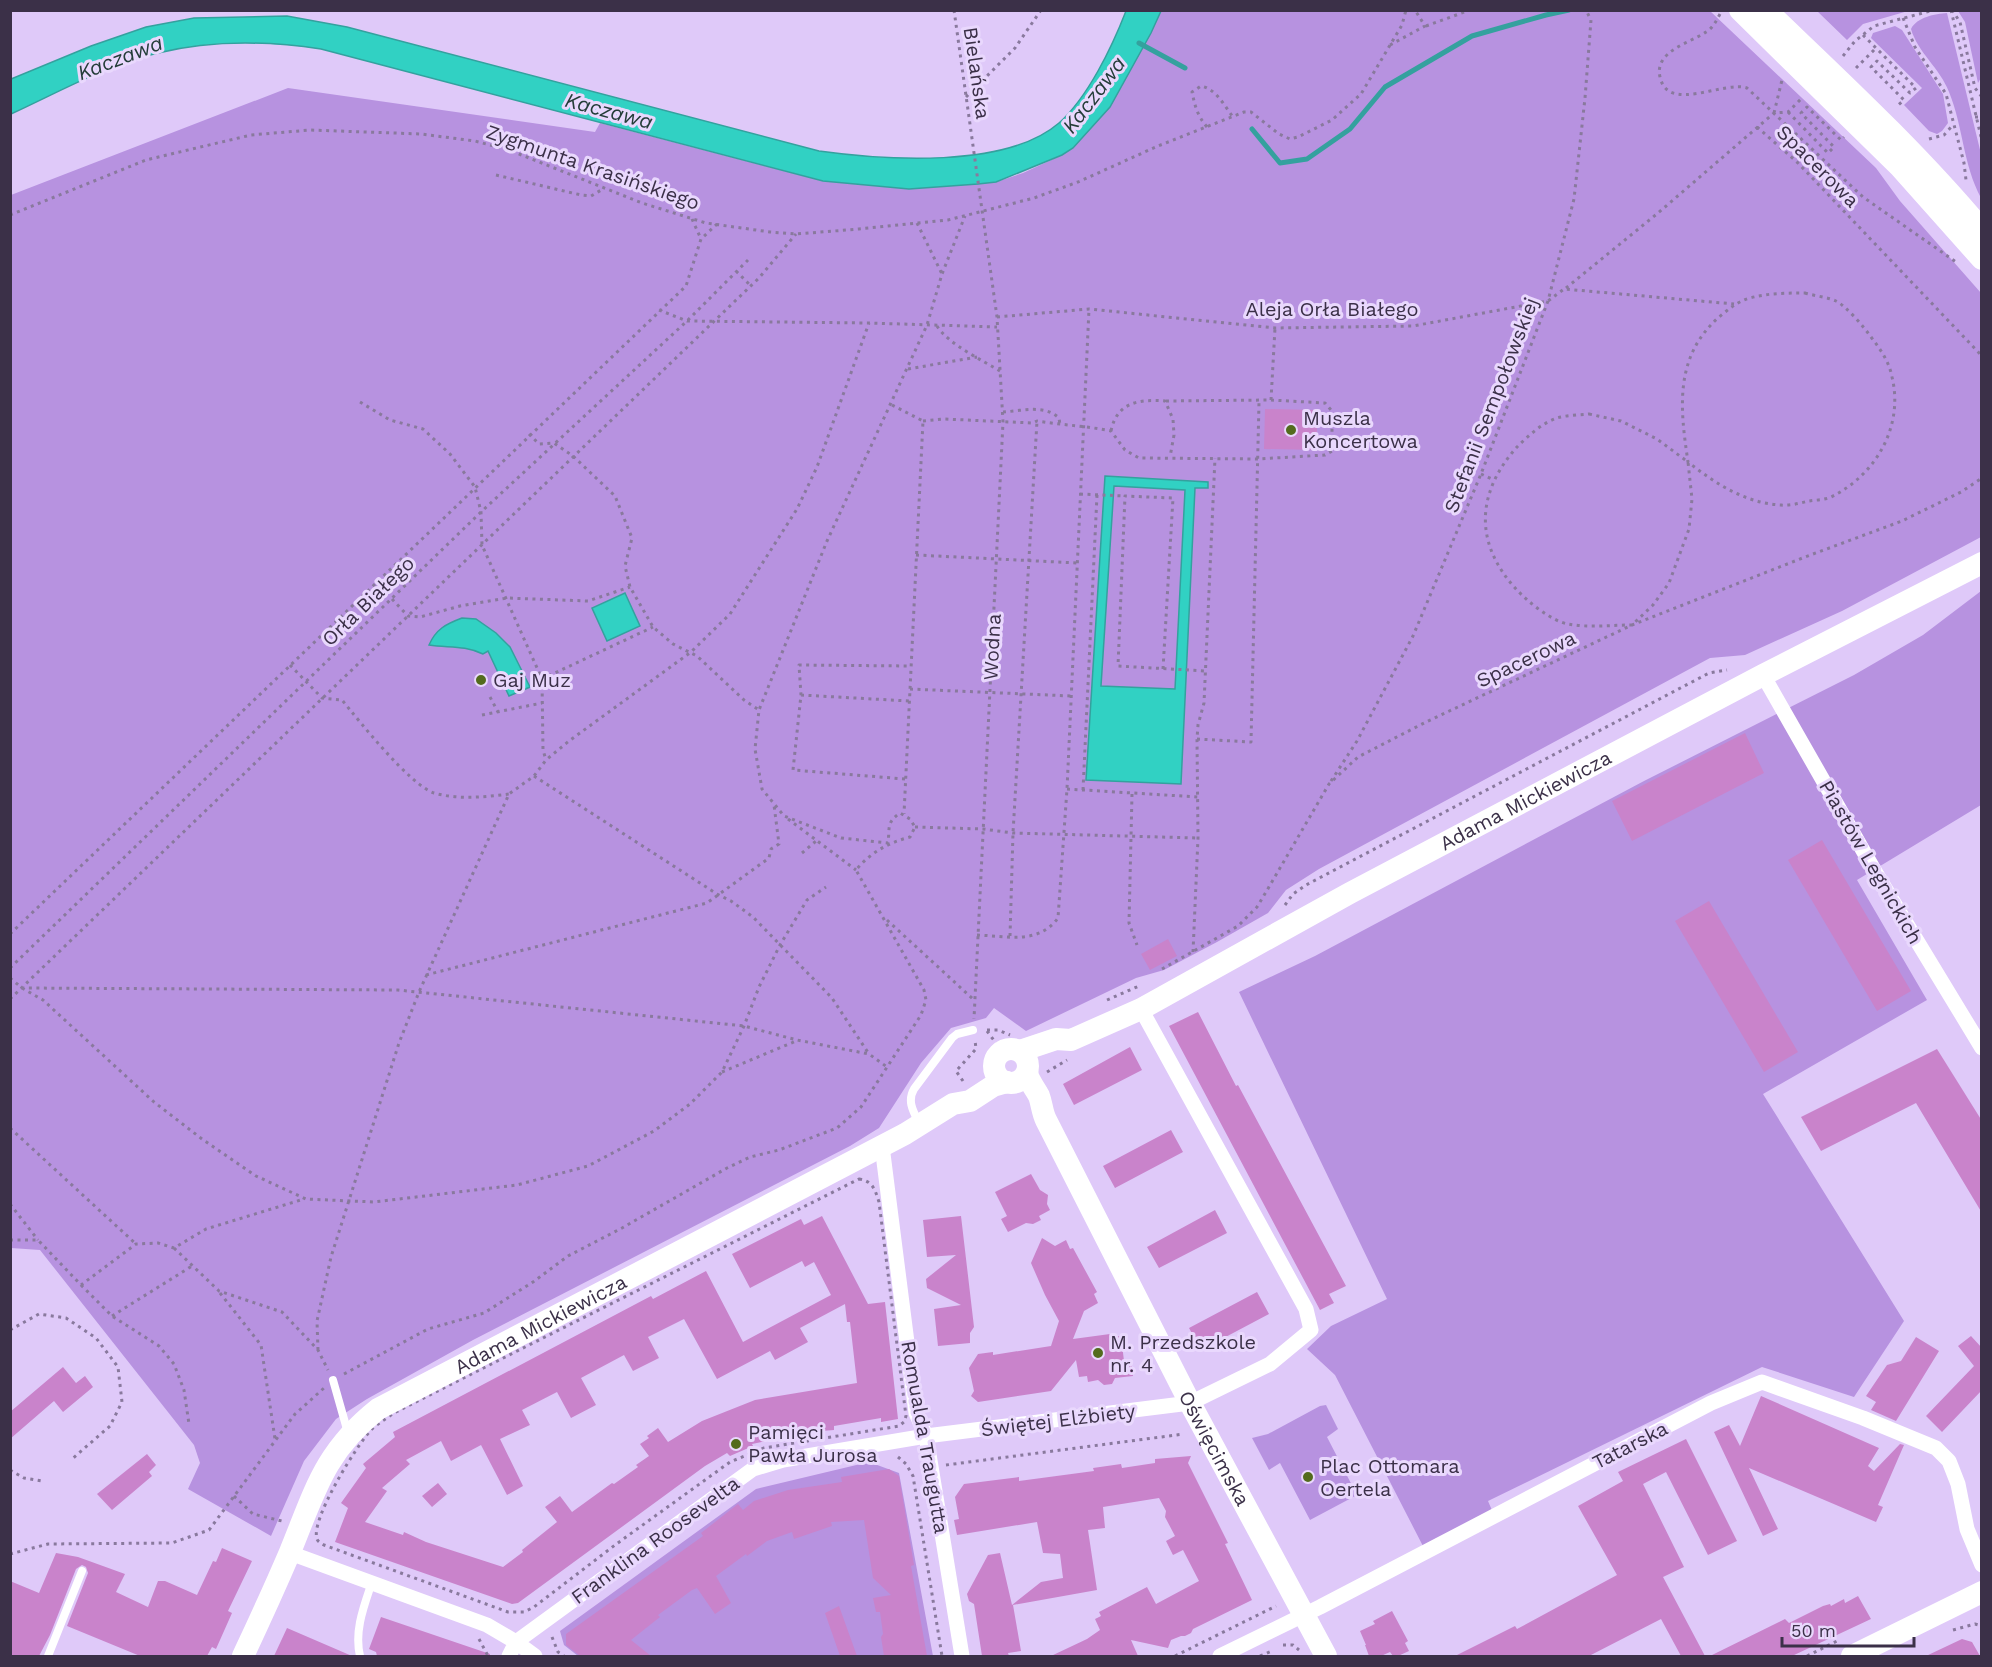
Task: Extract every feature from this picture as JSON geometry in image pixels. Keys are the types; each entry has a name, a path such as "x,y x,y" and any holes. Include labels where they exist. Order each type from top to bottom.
{"street":[{"path":"1766,10 1812,67"},
{"path":"1731,12 1812,67 1839,79 1936,178 1982,230"},
{"path":"1839,79 1900,167 1982,259"},
{"name":"Adama Mickiewicza","path":"953,1104 970,1101 1056,1040 1072,1048 1350,893 1763,675 1982,563"},
{"name":"Piastów Legnickich","path":"1763,675 1877,875 1982,1048"},
{"name":"Świętej Elżbiety","path":"926,1436 1190,1403 1270,1364 1311,1330 1306,1309 1141,1009"},
{"name":"Adama Mickiewicza","path":"243,1656 290,1553 309,1534 320,1479 334,1453 348,1435 378,1409 920,1125 953,1104 966,1086 985,1073 1017,1069"},
{"name":"Oświęcimska","path":"1017,1069 1039,1096 1040,1109 1190,1403 1326,1656"},
{"name":"Romualda Traugutta","path":"882,1146 916,1413 926,1436 962,1656"},
{"name":"Tatarska","path":"1220,1656 1711,1403 1762,1382 1863,1418 1936,1448 1949,1461 1958,1484 1967,1529 1982,1565"},
{"name":"Franklina Roosevelta","path":"509,1656 516,1642 753,1470 783,1460 926,1436"},
{"path":"290,1553 488,1625 535,1656"},
{"path":"1852,1656 1982,1592"}],"lane":[{"path":"920,1125 910,1102 910,1096 952,1038 957,1034 973,1030"},
{"path":"333,1380 348,1435"},
{"path":"48,1656 82,1571"},
{"path":"360,1656 357,1643 358,1633 372,1582"}],"path":[{"name":"Bielańska","path":"954,10 971,140"},
{"path":"966,97 1016,48 1041,10"},
{"path":"1207,127 1197,114 1196,102 1192,95 1192,92 1201,86 1212,91 1233,117 1251,112 1279,135 1290,139 1316,129 1339,116 1360,94 1402,25 1406,10"},
{"path":"1414,10 1425,26"},
{"path":"1390,45 1425,26 1470,10"},
{"name":"Stefanii Sempołowskiej","path":"1329,784 1357,741 1413,636 1481,474 1548,301 1574,199 1591,20 1586,10"},
{"path":"1843,56 1874,26 1934,10"},
{"path":"1951,10 1960,22 1976,88 1982,97"},
{"path":"1951,10 1982,141"},
{"path":"1731,12 1707,32 1663,59 1659,72 1663,86 1675,95 1683,96 1741,86 1748,88 1863,197 1959,264"},
{"path":"1903,18 1915,47 1946,94 1964,163 1966,180"},
{"path":"1863,35 1916,88 1910,93 1877,61 1871,67 1904,100 1897,106"},
{"path":"1839,79 1875,48"},
{"path":"1758,127 1774,113 1782,82"},
{"path":"1774,113 1788,112 1803,96"},
{"path":"1788,112 1828,153 1834,147 1801,113 1807,107 1841,140 1847,134"},
{"name":"Zygmunta Krasińskiego","path":"10,215 146,159 251,135 310,130 420,134 475,141 518,153 603,189 692,218 717,225 795,234 917,223 982,213 1078,182 1158,146 1233,117"},
{"path":"1975,117 1982,117"},
{"path":"1929,139 1944,135 1953,125"},
{"name":"Spacerowa","path":"1564,289 1658,213 1758,127 1798,164 1982,356"},
{"name":"Wodna","path":"966,1086 956,1071 976,1049 973,1030 974,1000 1004,422 997,317 971,140"},
{"path":"496,175 581,195 591,196 603,189"},
{"path":"10,1554 48,1544 172,1543 209,1530 295,1414 333,1380 428,1329 484,1313 568,1256 727,1168 750,1157 779,1150 837,1128 861,1107 921,1015 926,1000 924,990 856,870 784,816 762,789 755,749 759,710 826,541 927,325 942,274 965,216"},
{"path":"692,218 701,239"},
{"path":"917,223 942,274"},
{"path":"10,934 529,434 686,286 701,239 717,225"},
{"path":"10,999 751,286 795,234"},
{"name":"Orła Białego","path":"10,968 481,512 687,321 748,260"},
{"path":"736,271 751,286"},
{"path":"1564,289 1734,304"},
{"name":"Aleja Orła Białego","path":"997,317 1089,309 1275,328 1413,326 1548,301 1564,289"},
{"path":"1688,462 1657,439 1621,421 1589,414 1556,418 1528,435 1505,461 1494,480 1486,505 1485,530 1492,554 1505,578 1524,598 1542,611 1567,624 1632,625 1653,605 1669,583 1689,529 1692,499 1688,462 1682,425 1682,381 1690,357 1706,329 1734,304 1750,298 1805,293 1838,302 1866,329 1886,357 1896,399 1893,426 1885,446 1873,463 1857,480 1830,498 1783,506 1753,500 1719,486 1688,462"},
{"path":"977,935 1030,937 1043,933 1058,918 1067,789 1089,309"},
{"path":"659,310 687,321 998,327"},
{"path":"290,665 322,698 342,700 365,729 420,786 433,792 467,798 508,794 534,776 546,760 691,652 730,614 797,508 821,458 868,323"},
{"path":"937,326 940,331 1000,371"},
{"path":"1271,400 1275,328"},
{"path":"908,369 977,357"},
{"path":"892,404 923,421 944,419 1033,423 1037,421 1111,431 1125,450 1139,458 1258,459 1325,455 1332,451 1332,411 1325,403 1271,400 1259,402 1145,400 1128,405 1117,414 1111,431"},
{"path":"1165,401 1173,419 1174,435 1170,457"},
{"path":"360,402 390,420 423,429 450,454 475,487 481,512 482,545 542,679 543,750 546,760"},
{"path":"1197,739 1251,742 1259,402"},
{"path":"1003,412 1038,409 1048,411 1059,418 1060,425"},
{"path":"904,814 923,421"},
{"path":"1010,936 1013,833 1037,421"},
{"path":"529,434 539,444 554,443 573,456 615,496 632,538 625,566 630,587 652,627 673,644 691,652 744,700 759,710"},
{"path":"1193,952 1198,838 1197,739 1204,703 1215,458"},
{"path":"1481,474 1494,480"},
{"name":"Spacerowa","path":"1162,969 1238,926 1257,907 1329,784 1358,757 1632,625 1902,521 1961,492 1982,478"},
{"path":"1080,494 1173,498 1163,669"},
{"path":"1083,790 1098,495"},
{"path":"1125,496 1118,666 1206,671"},
{"path":"916,555 1078,563"},
{"path":"384,574 400,590"},
{"path":"392,599 408,616 420,617 460,606 507,598 588,601 630,587"},
{"path":"542,679 652,627"},
{"path":"905,779 793,770 801,695 799,665 911,666"},
{"path":"910,688 1071,696"},
{"path":"801,695 909,701"},
{"path":"490,697 498,712"},
{"path":"483,715 542,704"},
{"path":"534,776 753,917 832,998 869,1054"},
{"path":"1067,789 1198,796"},
{"path":"318,1350 317,1321 331,1257 399,1043 418,992 508,794"},
{"path":"1132,794 1130,923 1137,945"},
{"path":"426,975 707,903 769,858 771,849 779,844 774,804"},
{"path":"856,870 888,843 889,823 900,813 910,819 915,827"},
{"path":"784,816 841,838 888,843 910,837 915,827"},
{"path":"915,827 983,829 1013,833 1198,838"},
{"path":"802,853 816,841"},
{"path":"174,1248 206,1229 306,1199 374,1202 517,1185 588,1166 654,1131 690,1104 722,1072 780,945 807,900 826,887"},
{"path":"884,918 974,1000"},
{"path":"10,978 43,1000 154,1102 202,1139 256,1176 306,1199"},
{"path":"22,988 418,992 744,1026 797,1040 869,1054 887,1066"},
{"path":"974,1009 978,1016"},
{"path":"983,1023 1017,1069 1056,1065 1072,1048"},
{"path":"722,1072 797,1040"},
{"path":"10,1128 136,1244"},
{"path":"233,1496 253,1514 316,1536 320,1520 339,1475 357,1447 373,1428 394,1413 859,1179 867,1180 874,1186 879,1202 906,1416 904,1422 899,1426 764,1448 730,1462 534,1607 524,1612 508,1612 324,1545 309,1534"},
{"path":"10,1204 38,1240 112,1316 159,1346 174,1364 184,1390 189,1424"},
{"path":"10,1240 38,1240"},
{"path":"81,1285 136,1244 158,1243 174,1248 219,1292 261,1345 275,1439"},
{"path":"112,1316 192,1265"},
{"path":"219,1292 282,1312 318,1350 333,1380"},
{"path":"10,1330 39,1314 66,1318 96,1338 118,1367 122,1402 110,1426 72,1459"},
{"path":"942,1471 943,1466 1188,1434"},
{"path":"897,1457 906,1464 913,1476 942,1656"},
{"path":"10,1470 24,1478 42,1481"},
{"path":"1175,1656 1281,1604"},
{"path":"1947,1634 1975,1624 1982,1626"},
{"path":"553,1631 552,1638 558,1652 564,1656"},
{"path":"1260,1656 1284,1644 1293,1645 1303,1656"}],"shaded area":[{"path":"1161,11 1710,11 1876,168 1900,201 1981,293 1981,537 1842,611 1745,655 1710,658 1319,869 1286,890 1268,913 1164,970 1136,978 1026,1031 994,1008 986,1018 951,1028 921,1063 879,1128 850,1146 473,1340 367,1399 336,1419 304,1461 271,1536 188,1489 200,1463 194,1445 40,1250 11,1248 11,195 288,88 595,132 600,123 823,181 909,189 996,182 1023,173 1073,148 1149,36"},
{"path":"1817,11 1908,11 1863,24 1847,40"},
{"path":"1958,11 1981,11 1982,76 1978,83 1965,22"},
{"path":"1947,13 1981,154 1981,198 1970,172 1949,92 1914,38 1911,29 1922,19"},
{"path":"1895,26 1902,30 1943,94 1948,123 1937,134 1929,131 1904,105 1922,88 1871,38 1873,33"},
{"path":"1981,591 1981,805 1857,880 1927,1000 1763,1094 1904,1321 1854,1397 1762,1367 1488,1501 1494,1515 1425,1550 1335,1375 1307,1349 1331,1326 1387,1299 1239,992 1315,956 1644,781 1854,675 1923,635"},
{"path":"1326,1405 1338,1429 1327,1437 1357,1495 1310,1520 1280,1463 1269,1470 1252,1438 1268,1434"},
{"path":"869,1462 899,1473 933,1656 578,1656 564,1645 560,1631 756,1489"}],"water":[{"name":"Kaczawa","path":"1126,11 1161,11 1110,107 1073,148 1062,155 996,182 978,184 909,189 823,181 321,49 281,44 219,44 158,53 120,64 11,114 11,79 91,46 146,27 194,18 287,16 347,27 819,151 876,157 944,158 1008,148 1036,138 1059,123 1080,100 1089,86 1114,40"},
{"path":"1105,476 1208,482 1208,488 1195,488 1181,784 1086,780","holes":["1114,486 1185,490 1175,689 1101,686"]},
{"path":"625,593 640,626 607,641 592,608"},
{"path":"462,618 476,619 496,633 510,647 530,687 509,696 488,651 483,654 463,648 429,645 442,628"}],"building":[{"name":"Muszla Koncertowa","path":"1265,409 1317,410 1317,450 1264,449"},
{"path":"1745,733 1764,773 1632,841 1612,801"},
{"path":"1822,840 1911,991 1877,1011 1788,860"},
{"path":"1709,901 1798,1052 1764,1072 1675,921"},
{"path":"1168,939 1177,956 1150,970 1141,954"},
{"path":"1198,1012 1346,1286 1329,1294 1334,1303 1320,1310 1169,1026"},
{"path":"1130,1047 1142,1070 1074,1105 1063,1084"},
{"path":"1937,1049 1982,1121 1982,1213 1916,1103 1821,1151 1801,1117"},
{"path":"1171,1130 1183,1152 1115,1188 1103,1166"},
{"path":"1031,1174 1040,1190 1048,1195 1047,1204 1050,1210 1039,1216 1041,1220 1033,1224 1026,1223 1008,1232 1001,1219 1007,1216 995,1192"},
{"path":"1215,1210 1227,1233 1159,1268 1147,1247"},
{"path":"822,1216 868,1304 885,1302 898,1419 881,1422 881,1418 834,1426 834,1430 809,1432 752,1444 753,1446 730,1456 727,1453 705,1466 518,1603 512,1604 335,1542 348,1508 341,1503 366,1468 363,1464 395,1437 393,1432 651,1296 653,1299 706,1271 743,1342 831,1295 814,1262 805,1267 802,1261 750,1288 732,1254 801,1219 804,1225","holes":["845,1304 847,1322 850,1322 857,1383 755,1400 702,1421 668,1442 658,1428 640,1444 649,1456 614,1484 612,1483 572,1512 560,1496 545,1507 557,1522 503,1567 426,1542 404,1532 403,1535 365,1522 387,1491 382,1488 410,1464 406,1460 441,1441 451,1461 481,1445 507,1495 523,1486 500,1439 530,1425 522,1410 557,1392 571,1418 596,1405 581,1378 624,1355 633,1371 659,1358 648,1337 684,1319 717,1379 770,1351 775,1360 808,1342 800,1328"]},
{"path":"961,1216 974,1327 970,1333 970,1343 938,1346 934,1309 961,1305 927,1288 926,1279 956,1255 927,1257 923,1220"},
{"path":"1042,1238 1055,1246 1066,1240 1070,1249 1073,1248 1097,1292 1094,1294 1098,1303 1084,1311 1073,1339 1110,1334 1111,1337 1121,1336 1124,1361 1131,1360 1133,1376 1115,1378 1112,1384 1104,1385 1098,1380 1088,1382 1087,1376 1079,1377 1076,1360 1051,1391 978,1402 971,1396 974,1391 969,1368 978,1354 993,1352 993,1355 1051,1346 1059,1321 1031,1263"},
{"path":"1257,1292 1269,1314 1201,1350 1189,1328"},
{"path":"1971,1336 1982,1348 1982,1390 1942,1432 1926,1416 1974,1366 1958,1346"},
{"path":"1916,1337 1939,1351 1896,1421 1871,1410 1876,1402 1866,1396 1887,1365 1901,1361"},
{"path":"63,1367 76,1383 85,1376 93,1387 63,1412 54,1401 10,1439 10,1412"},
{"path":"1761,1396 1879,1448 1868,1466 1874,1471 1900,1444 1904,1445 1878,1505 1883,1507 1876,1522 1749,1468 1778,1529 1763,1536 1714,1432 1729,1425 1740,1446"},
{"path":"1686,1439 1737,1541 1708,1555 1666,1472 1643,1484 1684,1567 1663,1577 1705,1656 1681,1656 1661,1619 1589,1656 1455,1656 1515,1626 1517,1629 1617,1575 1578,1506 1623,1481 1618,1472"},
{"path":"147,1454 156,1465 149,1472 152,1476 112,1510 97,1494"},
{"path":"1191,1456 1188,1463 1228,1543 1225,1544 1252,1600 1193,1629 1185,1636 1171,1640 1168,1648 1131,1640 1138,1656 1051,1656 1087,1639 1100,1630 1095,1619 1101,1616 1099,1612 1147,1587 1156,1604 1199,1581 1183,1550 1173,1555 1166,1541 1175,1536 1165,1517 1166,1511 1159,1498 1103,1507 1105,1528 1088,1530 1097,1590 1013,1605 1021,1651 1008,1653 1009,1656 982,1656 974,1604 969,1601 967,1594 988,1555 1000,1553 1012,1605 1041,1582 1063,1578 1060,1554 1043,1553 1037,1522 957,1535 954,1520 959,1519 955,1497 964,1484 1019,1477 1019,1481 1094,1471 1093,1468 1121,1464 1122,1468 1155,1463 1155,1459"},
{"path":"889,1469 899,1476 914,1565 911,1566 927,1656 884,1656 880,1612 876,1612 873,1598 891,1595 873,1578 864,1520 831,1522 832,1526 794,1539 792,1532 767,1541 747,1556 746,1554 716,1576 731,1603 715,1614 697,1588 658,1615 660,1617 631,1640 651,1656 580,1656 566,1645 566,1634 703,1536 701,1533 738,1504 743,1510 754,1501 788,1490 842,1482 841,1477"},
{"path":"438,1483 447,1494 432,1507 422,1496"},
{"path":"222,1548 252,1561 228,1611 232,1613 216,1649 212,1647 207,1656 140,1656 67,1626 88,1573 86,1567 82,1565 76,1569 50,1635 39,1656 10,1656 10,1581 39,1593 56,1553 78,1557 125,1574 116,1592 148,1607 158,1581 165,1581 197,1595 213,1561 216,1562"},
{"path":"1858,1596 1871,1619 1792,1656 1710,1656 1785,1619 1789,1623 1823,1606 1830,1604 1831,1606 1844,1599 1845,1603"},
{"path":"839,1606 857,1656 840,1656 825,1613"},
{"path":"1392,1611 1408,1641 1405,1643 1409,1651 1398,1656 1393,1656 1390,1652 1381,1656 1369,1656 1360,1631 1375,1624 1373,1621"},
{"path":"381,1617 490,1654 490,1656 377,1656 376,1652 369,1649"},
{"path":"287,1628 352,1656 274,1656"},
{"path":"1962,1639 1972,1642 1980,1656 1926,1656"}],"waterway":[{"path":"1252,129 1280,163 1307,159 1350,129 1385,87 1472,36 1569,10"},
{"path":"1139,43 1185,68"}],"place":[{"name":"Muszla Koncertowa","path":"1291,430"},
{"name":"Gaj Muz","path":"481,680"},
{"name":"M. Przedszkole nr. 4","path":"1098,1353"},
{"name":"Pamięci Pawła Jurosa","path":"736,1444"},
{"name":"Plac Ottomara Oertela","path":"1308,1477"}]}
